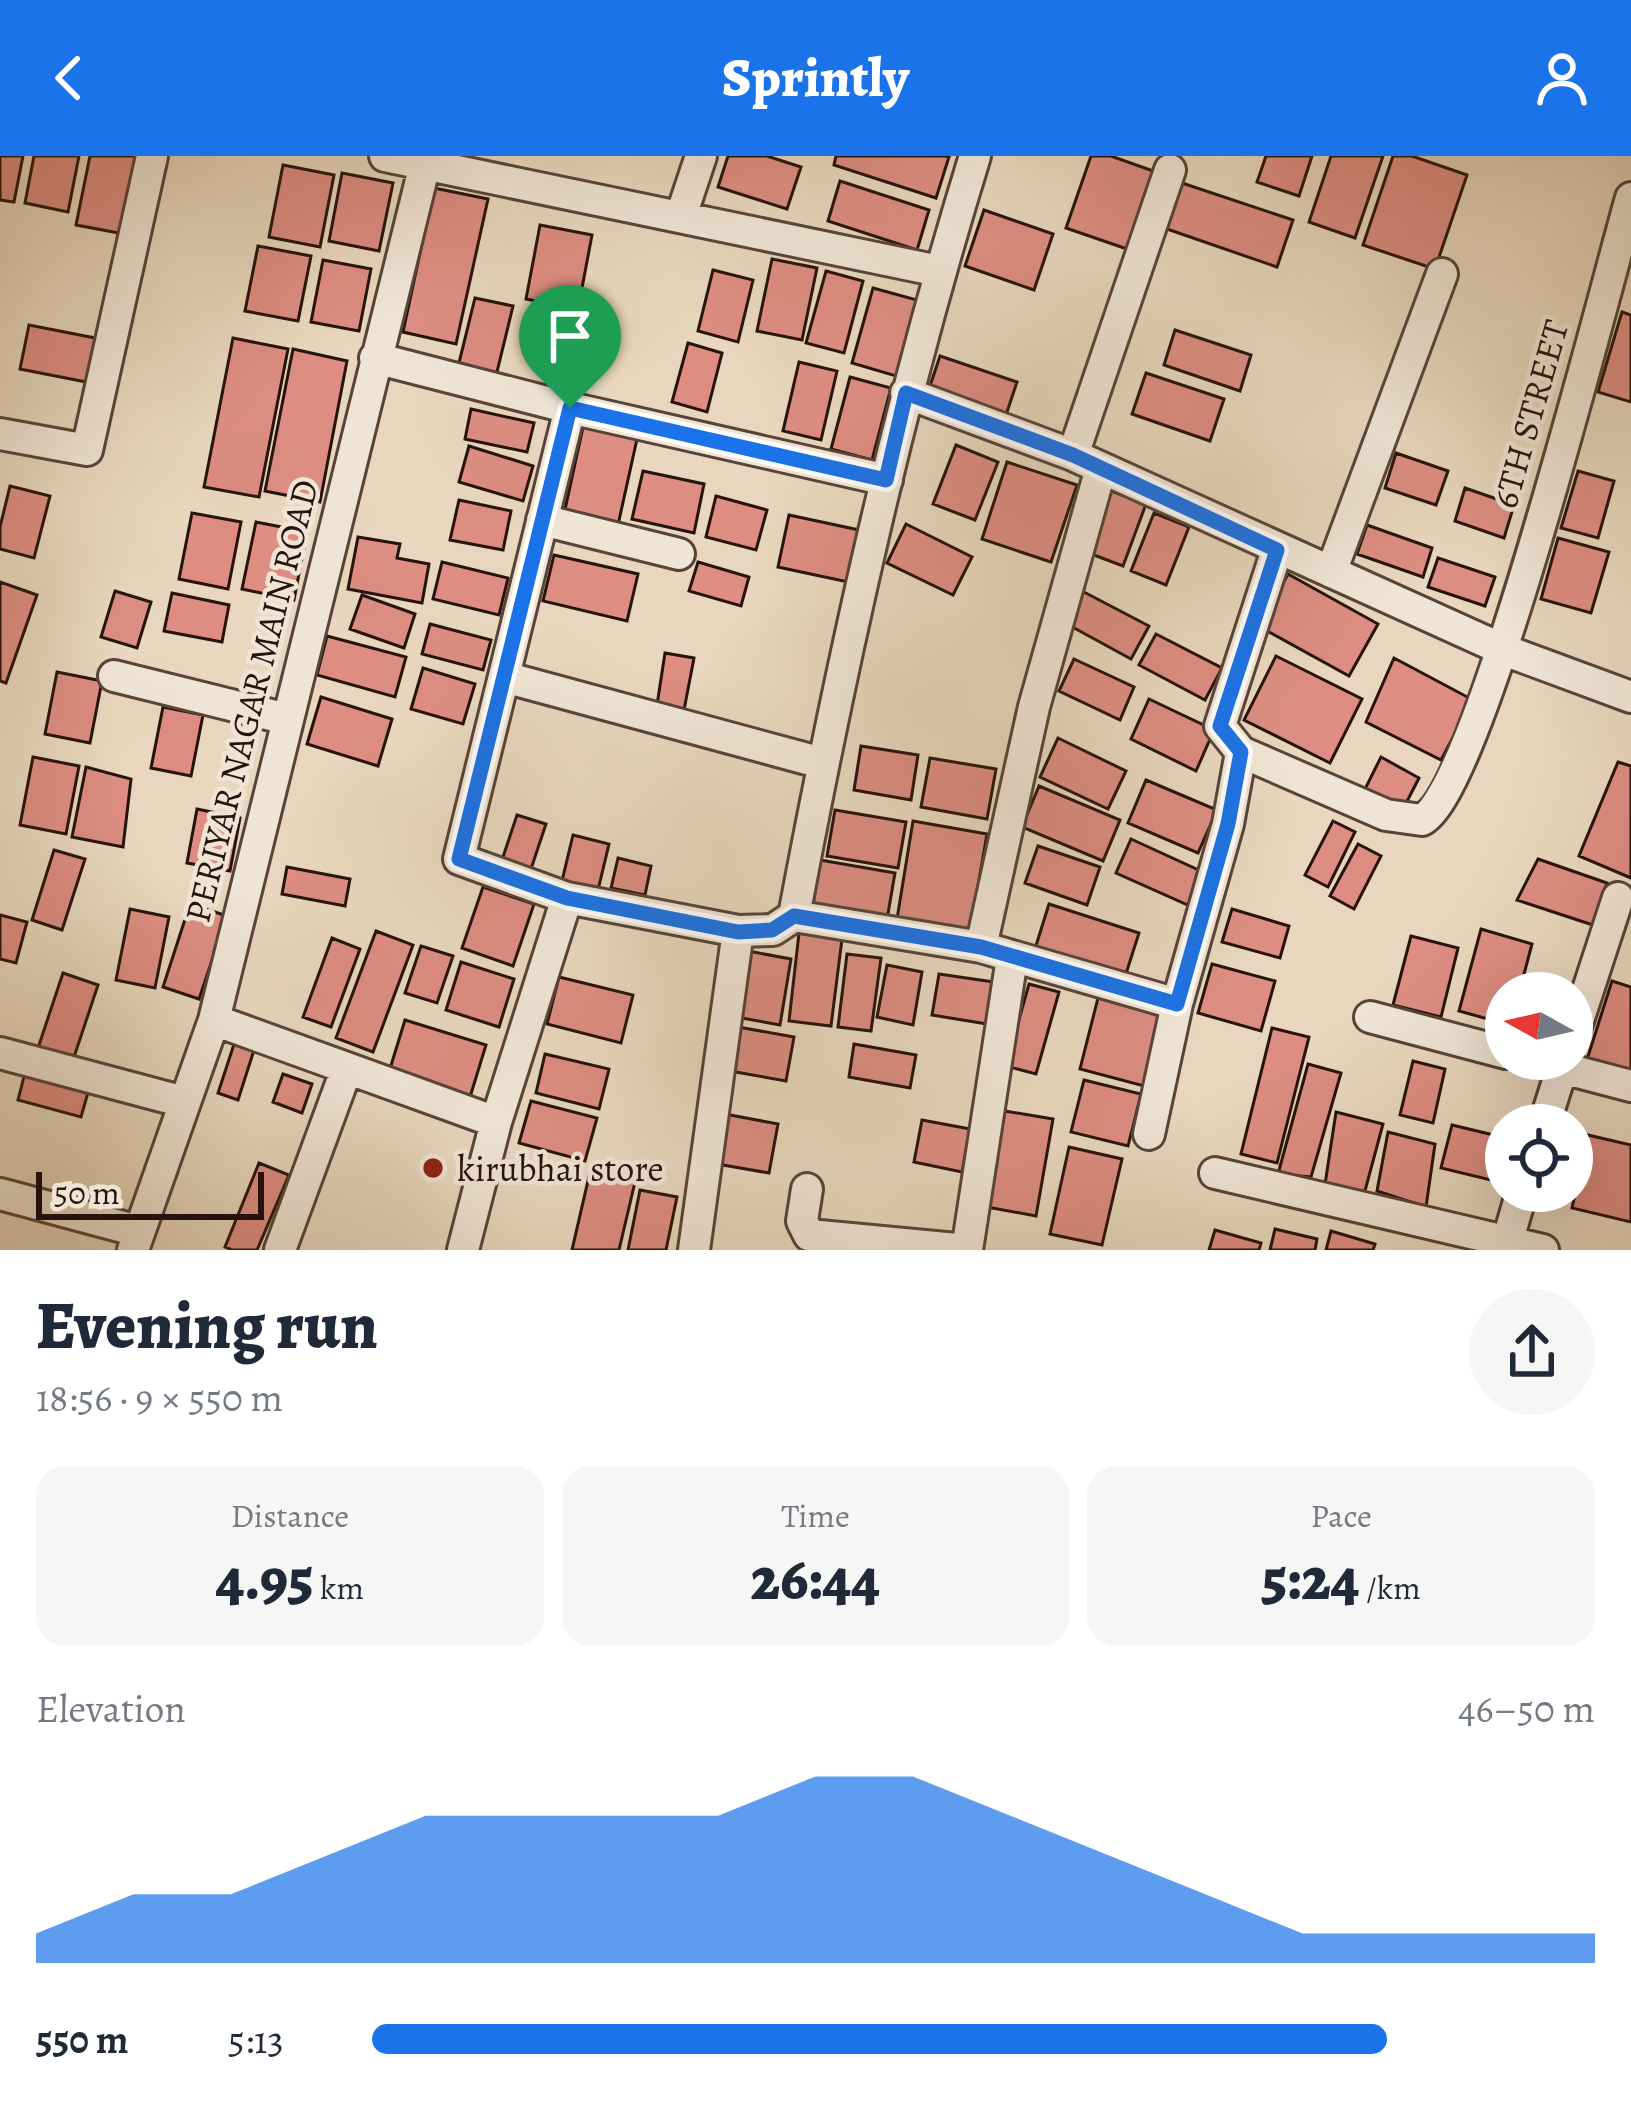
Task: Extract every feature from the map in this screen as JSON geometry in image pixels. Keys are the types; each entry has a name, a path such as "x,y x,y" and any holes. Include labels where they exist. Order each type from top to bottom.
{"street":[{"path":"0,434 87,450 152,156"},
{"path":"385,156 425,164 461,164 939,271"},
{"path":"681,216 700,156"},
{"path":"794,916 822,763 906,393 974,156"},
{"name":"PERIYAR NAGAR MAIN ROAD","path":"136,1241 214,1020 425,164"},
{"path":"981,947 1087,461 1170,170"},
{"name":"6TH STREET","path":"1241,752 1386,815 1422,820 1442,802 1504,650 1631,198"},
{"path":"1331,572 1442,274"},
{"path":"375,358 886,480"},
{"path":"906,393 1087,461 1504,650 1631,697"},
{"path":"570,408 459,859 567,898 738,932 772,930 794,916 981,947 1177,1004"},
{"path":"542,520 680,554"},
{"path":"1149,1134 1177,1004 1228,824 1241,752 1220,726 1277,550"},
{"path":"114,676 287,719"},
{"path":"504,677 822,763"},
{"path":"463,1250 496,1122 567,898"},
{"path":"1593,975 1618,898"},
{"path":"694,1250 738,932"},
{"path":"807,1189 802,1221 809,1235 967,1250 1012,958"},
{"path":"1370,1017 1485,1047"},
{"path":"214,1020 496,1122"},
{"path":"0,1053 184,1102"},
{"path":"280,1250 347,1068"},
{"path":"1593,1068 1631,1086"},
{"path":"1215,1173 1505,1246 1543,1250"},
{"path":"0,1194 136,1241"},
{"path":"1505,1246 1516,1212"}],"building":[{"path":"0,156 23,156 14,202 0,200"},
{"path":"34,156 79,156 68,212 25,203"},
{"path":"90,156 140,156 124,234 76,225"},
{"path":"728,156 767,156 801,167 787,209 718,187"},
{"path":"836,156 949,157 936,198 834,165"},
{"path":"1091,156 1111,156 1156,172 1130,250 1066,228"},
{"path":"1266,156 1312,156 1299,196 1257,182"},
{"path":"1331,156 1383,156 1355,238 1309,222"},
{"path":"1393,156 1412,156 1467,175 1435,269 1363,245"},
{"path":"283,165 334,175 320,247 269,237"},
{"path":"342,173 393,183 379,251 329,241"},
{"path":"840,181 929,210 917,250 828,221"},
{"path":"1182,183 1293,220 1277,267 1167,229"},
{"path":"434,188 488,199 456,344 403,332"},
{"path":"984,210 1053,234 1034,290 965,266"},
{"path":"540,225 592,235 578,309 526,299"},
{"path":"258,246 311,256 298,321 245,311"},
{"path":"772,259 817,268 802,340 757,331"},
{"path":"323,260 371,269 359,331 311,322"},
{"path":"713,270 753,280 738,342 698,331"},
{"path":"826,271 863,281 844,353 806,343"},
{"path":"873,288 917,300 896,376 852,363"},
{"path":"475,298 513,306 496,376 458,367"},
{"path":"1622,312 1631,315 1631,402 1598,392"},
{"path":"29,325 95,338 86,382 20,369"},
{"path":"1175,330 1251,355 1240,391 1164,365"},
{"path":"233,338 288,349 259,497 204,487"},
{"path":"688,343 722,353 707,412 672,402"},
{"path":"293,349 347,361 320,502 265,491"},
{"path":"940,356 1017,382 1006,415 929,389"},
{"path":"799,362 837,371 821,440 783,431"},
{"path":"1146,373 1224,399 1210,441 1132,414"},
{"path":"850,377 891,388 872,460 831,449"},
{"path":"471,409 534,423 527,452 465,439"},
{"path":"585,418 639,430 618,525 564,514"},
{"path":"956,445 998,462 975,520 933,504"},
{"path":"469,446 533,466 523,501 459,482"},
{"path":"1396,453 1448,471 1436,505 1385,488"},
{"path":"1007,462 1077,485 1051,562 982,539"},
{"path":"643,471 704,484 694,533 632,519"},
{"path":"1578,471 1614,481 1598,538 1561,528"},
{"path":"10,486 50,496 34,558 0,549"},
{"path":"1465,488 1514,505 1504,538 1455,521"},
{"path":"1109,490 1146,504 1123,566 1086,552"},
{"path":"716,496 767,510 756,550 706,537"},
{"path":"459,500 511,511 503,550 450,540"},
{"path":"192,513 241,522 228,589 179,579"},
{"path":"1154,513 1189,527 1166,585 1131,571"},
{"path":"789,515 859,530 848,582 778,567"},
{"path":"256,522 307,532 294,600 242,589"},
{"path":"906,524 972,557 953,595 887,563"},
{"path":"1367,525 1432,548 1423,577 1357,554"},
{"path":"358,537 400,544 397,558 429,564 422,603 348,589"},
{"path":"1558,538 1609,552 1591,613 1541,599"},
{"path":"554,555 638,574 627,621 543,601"},
{"path":"1438,558 1495,577 1485,606 1428,587"},
{"path":"442,562 508,578 499,615 433,599"},
{"path":"698,562 749,577 741,606 689,591"},
{"path":"1288,574 1378,624 1349,676 1260,627"},
{"path":"0,582 37,595 6,683 0,681"},
{"path":"115,591 151,602 137,648 101,637"},
{"path":"1082,591 1149,626 1131,659 1065,623"},
{"path":"172,593 229,605 222,642 164,631"},
{"path":"362,595 415,614 404,648 350,629"},
{"path":"430,624 491,640 483,670 422,654"},
{"path":"1156,634 1222,668 1205,700 1139,665"},
{"path":"327,636 406,657 395,697 317,675"},
{"path":"665,653 694,658 684,710 657,705"},
{"path":"1276,656 1362,699 1330,763 1244,720"},
{"path":"1394,658 1473,700 1441,760 1366,722"},
{"path":"1074,659 1134,687 1120,720 1059,691"},
{"path":"423,668 475,684 463,724 411,709"},
{"path":"57,672 102,681 90,743 45,734"},
{"path":"321,697 392,719 378,766 307,744"},
{"path":"1149,699 1214,730 1196,771 1131,739"},
{"path":"163,707 203,715 191,776 151,768"},
{"path":"1058,738 1126,771 1108,809 1040,777"},
{"path":"861,746 918,755 911,800 854,790"},
{"path":"33,757 79,766 66,834 20,825"},
{"path":"1381,757 1419,778 1402,811 1364,791"},
{"path":"930,758 996,769 987,819 921,807"},
{"path":"1618,762 1631,766 1631,878 1579,856"},
{"path":"86,767 131,779 123,847 72,837"},
{"path":"1146,780 1217,810 1198,853 1128,823"},
{"path":"1039,786 1120,820 1103,861 1022,827"},
{"path":"197,809 240,818 230,871 187,863"},
{"path":"835,810 906,822 898,868 827,856"},
{"path":"517,815 546,824 530,872 501,863"},
{"path":"913,821 987,834 970,932 897,919"},
{"path":"1333,821 1355,832 1328,887 1305,875"},
{"path":"573,835 609,844 598,890 562,881"},
{"path":"1131,839 1205,873 1190,906 1116,873"},
{"path":"1358,844 1381,856 1354,909 1330,896"},
{"path":"1038,846 1100,867 1087,905 1025,883"},
{"path":"54,850 85,859 62,930 32,920"},
{"path":"618,858 651,866 645,895 611,888"},
{"path":"1538,859 1607,883 1593,925 1517,900"},
{"path":"820,860 895,873 886,925 812,912"},
{"path":"287,867 350,879 345,906 282,894"},
{"path":"483,887 534,904 513,966 462,948"},
{"path":"190,904 227,916 199,999 163,987"},
{"path":"1049,904 1139,933 1124,980 1034,952"},
{"path":"130,909 169,917 155,988 116,980"},
{"path":"1232,909 1289,926 1280,958 1222,942"},
{"path":"0,915 27,922 16,963 0,959"},
{"path":"1481,929 1532,944 1525,972 1485,972 1485,1018 1459,1011"},
{"path":"376,931 413,945 373,1052 336,1038"},
{"path":"799,933 842,939 831,1026 789,1021"},
{"path":"1411,936 1458,948 1441,1017 1393,1005"},
{"path":"332,938 360,949 331,1027 303,1017"},
{"path":"421,946 453,956 437,1003 405,993"},
{"path":"748,951 791,959 780,1025 736,1017"},
{"path":"847,954 881,958 871,1031 838,1027"},
{"path":"461,962 514,979 499,1027 446,1010"},
{"path":"1212,964 1275,981 1261,1031 1198,1013"},
{"path":"887,965 922,972 913,1025 877,1017"},
{"path":"63,973 98,985 73,1060 38,1048"},
{"path":"939,974 994,982 987,1024 932,1015"},
{"path":"559,977 633,995 621,1043 547,1024"},
{"path":"1612,981 1631,987 1627,1083 1593,1072 1593,1041"},
{"path":"1029,984 1059,992 1036,1074 1006,1066"},
{"path":"1098,998 1163,1015 1144,1086 1080,1069"},
{"path":"405,1020 486,1045 470,1097 389,1072"},
{"path":"738,1027 794,1037 786,1081 730,1071"},
{"path":"1272,1028 1309,1037 1277,1163 1241,1154"},
{"path":"235,1041 255,1047 238,1100 218,1093"},
{"path":"854,1044 916,1055 910,1088 849,1077"},
{"path":"545,1054 609,1069 599,1109 536,1093"},
{"path":"1413,1061 1445,1069 1433,1123 1400,1115"},
{"path":"1308,1064 1341,1073 1311,1177 1278,1174"},
{"path":"27,1065 91,1082 81,1117 18,1100"},
{"path":"283,1074 312,1084 302,1113 273,1102"},
{"path":"1084,1080 1141,1094 1128,1146 1071,1132"},
{"path":"531,1101 597,1118 585,1161 519,1143"},
{"path":"1005,1111 1053,1119 1036,1216 987,1207"},
{"path":"1336,1112 1383,1124 1362,1202 1324,1191"},
{"path":"725,1114 778,1124 769,1173 717,1164"},
{"path":"922,1120 970,1129 962,1172 914,1162"},
{"path":"1452,1125 1485,1133 1485,1179 1441,1168"},
{"path":"1388,1132 1435,1144 1426,1207 1377,1191"},
{"path":"1593,1136 1631,1145 1631,1222 1589,1212 1593,1212"},
{"path":"1069,1147 1122,1159 1102,1245 1050,1234"},
{"path":"259,1163 289,1175 257,1250 232,1250 225,1247"},
{"path":"590,1172 635,1182 619,1250 572,1250"},
{"path":"640,1190 677,1197 666,1250 628,1250"},
{"path":"1275,1229 1317,1239 1315,1250 1270,1250"},
{"path":"1215,1230 1261,1243 1259,1250 1209,1250"},
{"path":"1331,1231 1375,1244 1373,1250 1326,1250"}],"place":[{"name":"kirubhai store","path":"433,1168"}],"route":[{"path":"906,393 1073,455 1277,550 1220,726 1241,752 1228,824 1177,1004 981,947 794,916 772,930 738,932 567,898 459,859 570,408 886,480 906,393"}]}
